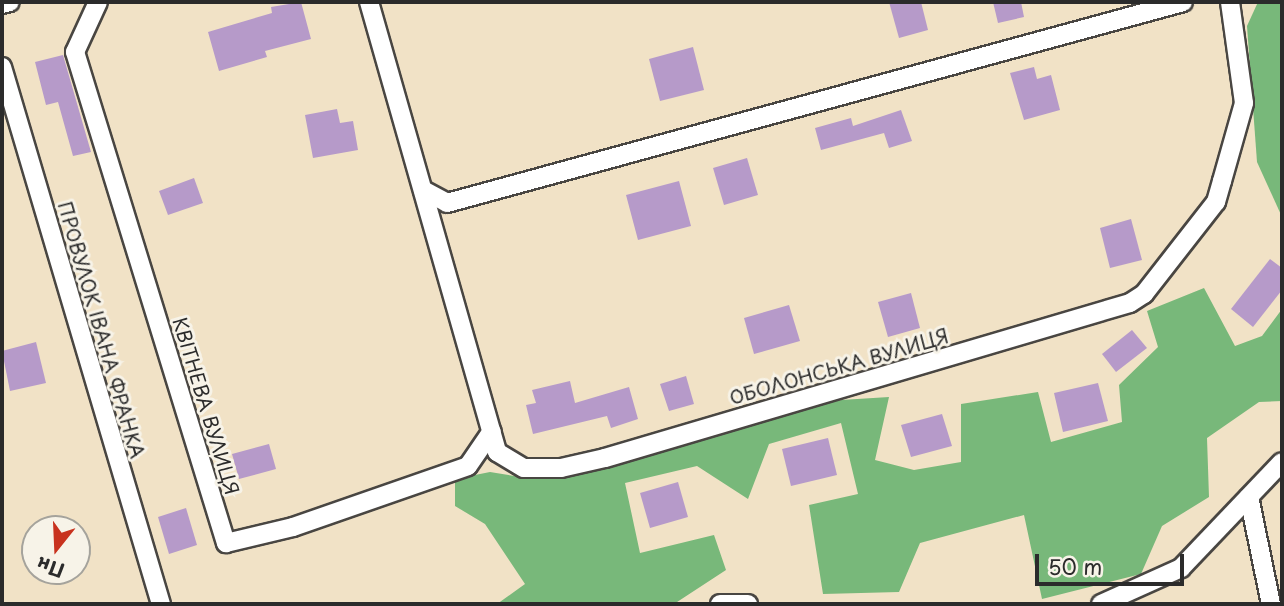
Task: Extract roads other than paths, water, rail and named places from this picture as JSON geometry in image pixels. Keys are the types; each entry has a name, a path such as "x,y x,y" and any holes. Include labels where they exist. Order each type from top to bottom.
{"street":[{"path":"2,4 9,2"},
{"name":"КВІТНЕВА ВУЛИЦЯ","path":"98,2 75,52 226,542 293,527 468,466 492,431"},
{"name":"ОБОЛОНСЬКА ВУЛИЦЯ","path":"369,2 497,452 509,462 524,468 561,468 1130,303 1153,285 1216,202 1244,103 1230,2"},
{"path":"423,190 447,204 1183,2"},
{"name":"ПРОВУЛОК ІВАНА ФРАНКА","path":"2,67 160,604"},
{"path":"1101,604 1181,568 1282,462"},
{"path":"1248,497 1271,604"},
{"path":"720,604 748,604"}]}
